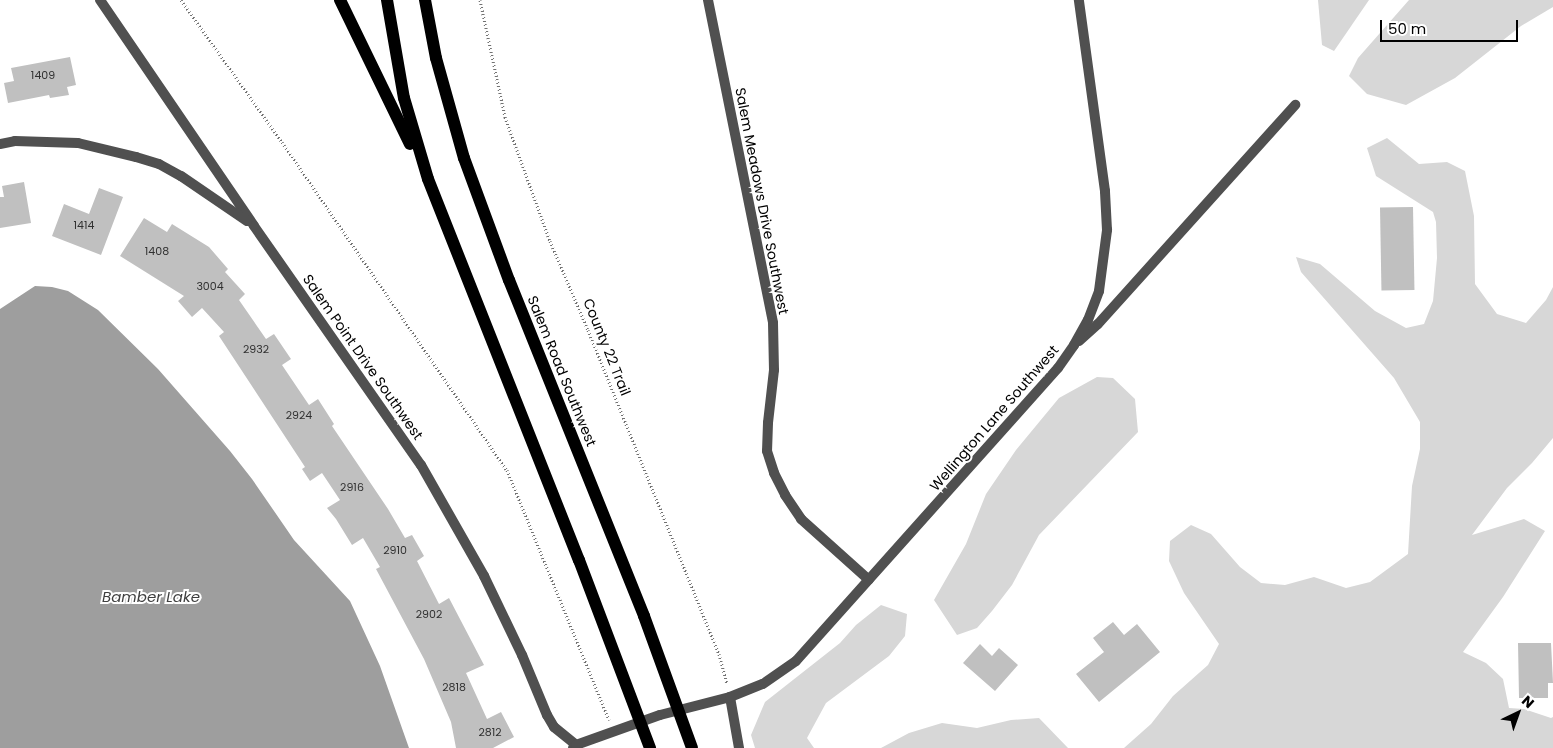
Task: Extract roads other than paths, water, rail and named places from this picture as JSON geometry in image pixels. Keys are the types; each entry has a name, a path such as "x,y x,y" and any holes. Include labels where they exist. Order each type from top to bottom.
{"main road":[{"path":"340,0 428,179 650,748"},
{"path":"387,0 404,98 428,179"},
{"name":"Salem Road Southwest","path":"424,0 448,104 484,213 679,709 692,748"}],"street":[{"name":"Salem Point Drive Southwest","path":"100,0 254,226 421,465 484,576 522,654 547,715 554,726 574,746 660,715"},
{"name":"Salem Meadows Drive Southwest","path":"708,0 772,323 774,370 767,451 781,488 801,519 869,580"},
{"name":"Wellington Lane Southwest","path":"660,715 730,697 770,680 796,661 1058,368 1074,345 1088,320 1099,291 1107,230 1106,191 1079,0"},
{"path":"1074,345 1098,324 1296,105"},
{"path":"0,144 15,142 78,142 159,164 201,188 254,226"},
{"path":"730,697 739,748"}],"water":[{"name":"Bamber Lake","path":"35,286 52,287 68,291 98,310 158,369 230,451 252,479 294,540 350,601 380,666 409,748 0,748 0,309"}]}
